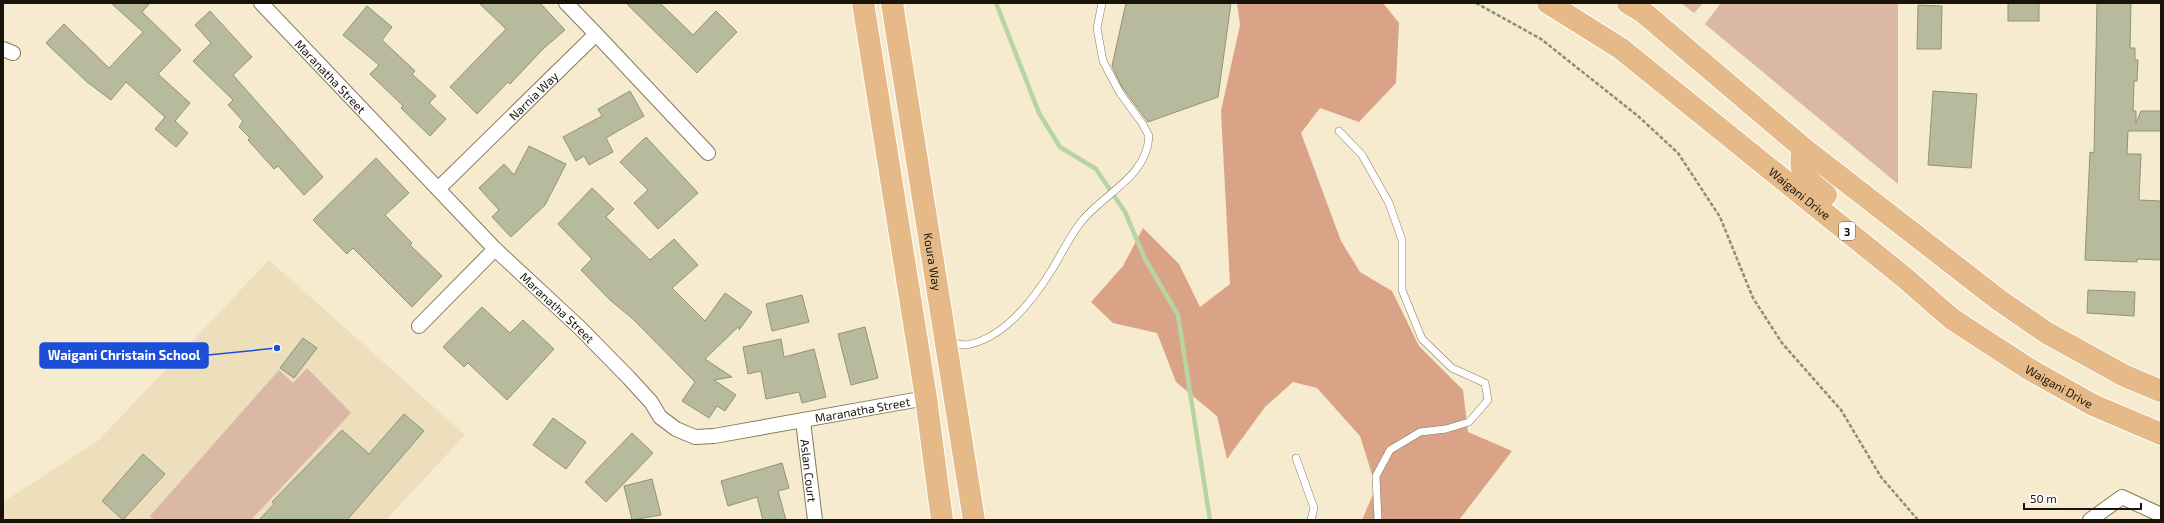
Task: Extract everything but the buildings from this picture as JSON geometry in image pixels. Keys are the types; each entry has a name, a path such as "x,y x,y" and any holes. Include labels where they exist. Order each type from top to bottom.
{"highway":[{"path":"863,3 926,398 942,520"},
{"name":"Koura Way","path":"892,3 974,520"},
{"name":"Waigani Drive","path":"1548,3 1620,48 1905,278 1952,319 2030,369 2093,405 2161,434"},
{"path":"1628,3 1643,12 1803,148 1993,295 2047,333 2125,376 2161,391"},
{"path":"1803,148 1800,162 1804,177 1900,254 1905,278"}],"street":[{"name":"Maranatha Street","path":"261,3 439,188 495,249 580,328 629,378 650,402 660,417 676,429 695,437 803,421 926,398"},
{"path":"566,3 708,153"},
{"name":"Narnia Way","path":"439,188 596,34"},
{"path":"420,326 495,249"},
{"name":"Aslan Court","path":"803,421 815,520"},
{"path":"2090,520 2122,497 2161,515"}],"lane":[{"path":"946,342 965,345 986,339 1005,326 1036,292 1083,220 1138,169 1144,158 1149,136 1142,122 1120,93 1103,61 1097,28 1102,3"},
{"path":"1338,131 1362,155 1389,203 1402,240 1402,290 1422,339 1452,368 1484,383 1488,400 1469,422 1446,429 1420,432 1390,450 1376,476 1378,520"},
{"path":"1296,458 1314,508 1311,520"}],"path":[{"path":"1476,3 1541,39 1638,116 1678,153 1720,217 1753,298 1782,343 1841,410 1882,477 1918,520"}],"shaded area":[{"path":"1237,3 1383,3 1399,23 1396,83 1359,122 1320,108 1301,133 1341,241 1360,272 1392,291 1419,346 1463,390 1468,432 1512,451 1459,520 1362,520 1376,487 1360,436 1317,388 1293,382 1265,407 1227,459 1217,416 1176,382 1157,333 1113,323 1091,302 1123,266 1143,228 1179,264 1200,307 1230,284 1221,111 1240,25"},
{"path":"1681,3 1703,3 1694,13"},
{"path":"1721,3 1898,3 1898,184 1705,24"},
{"path":"269,260 465,435 386,520 3,520 3,502 99,440"},
{"path":"307,368 351,413 251,520 154,520 150,516 279,370 293,383"}],"waterway":[{"path":"996,3 1039,113 1060,147 1096,169 1125,212 1145,259 1178,315 1210,520"}],"place":[{"name":"Waigani Christain School","path":"277,348"}]}
